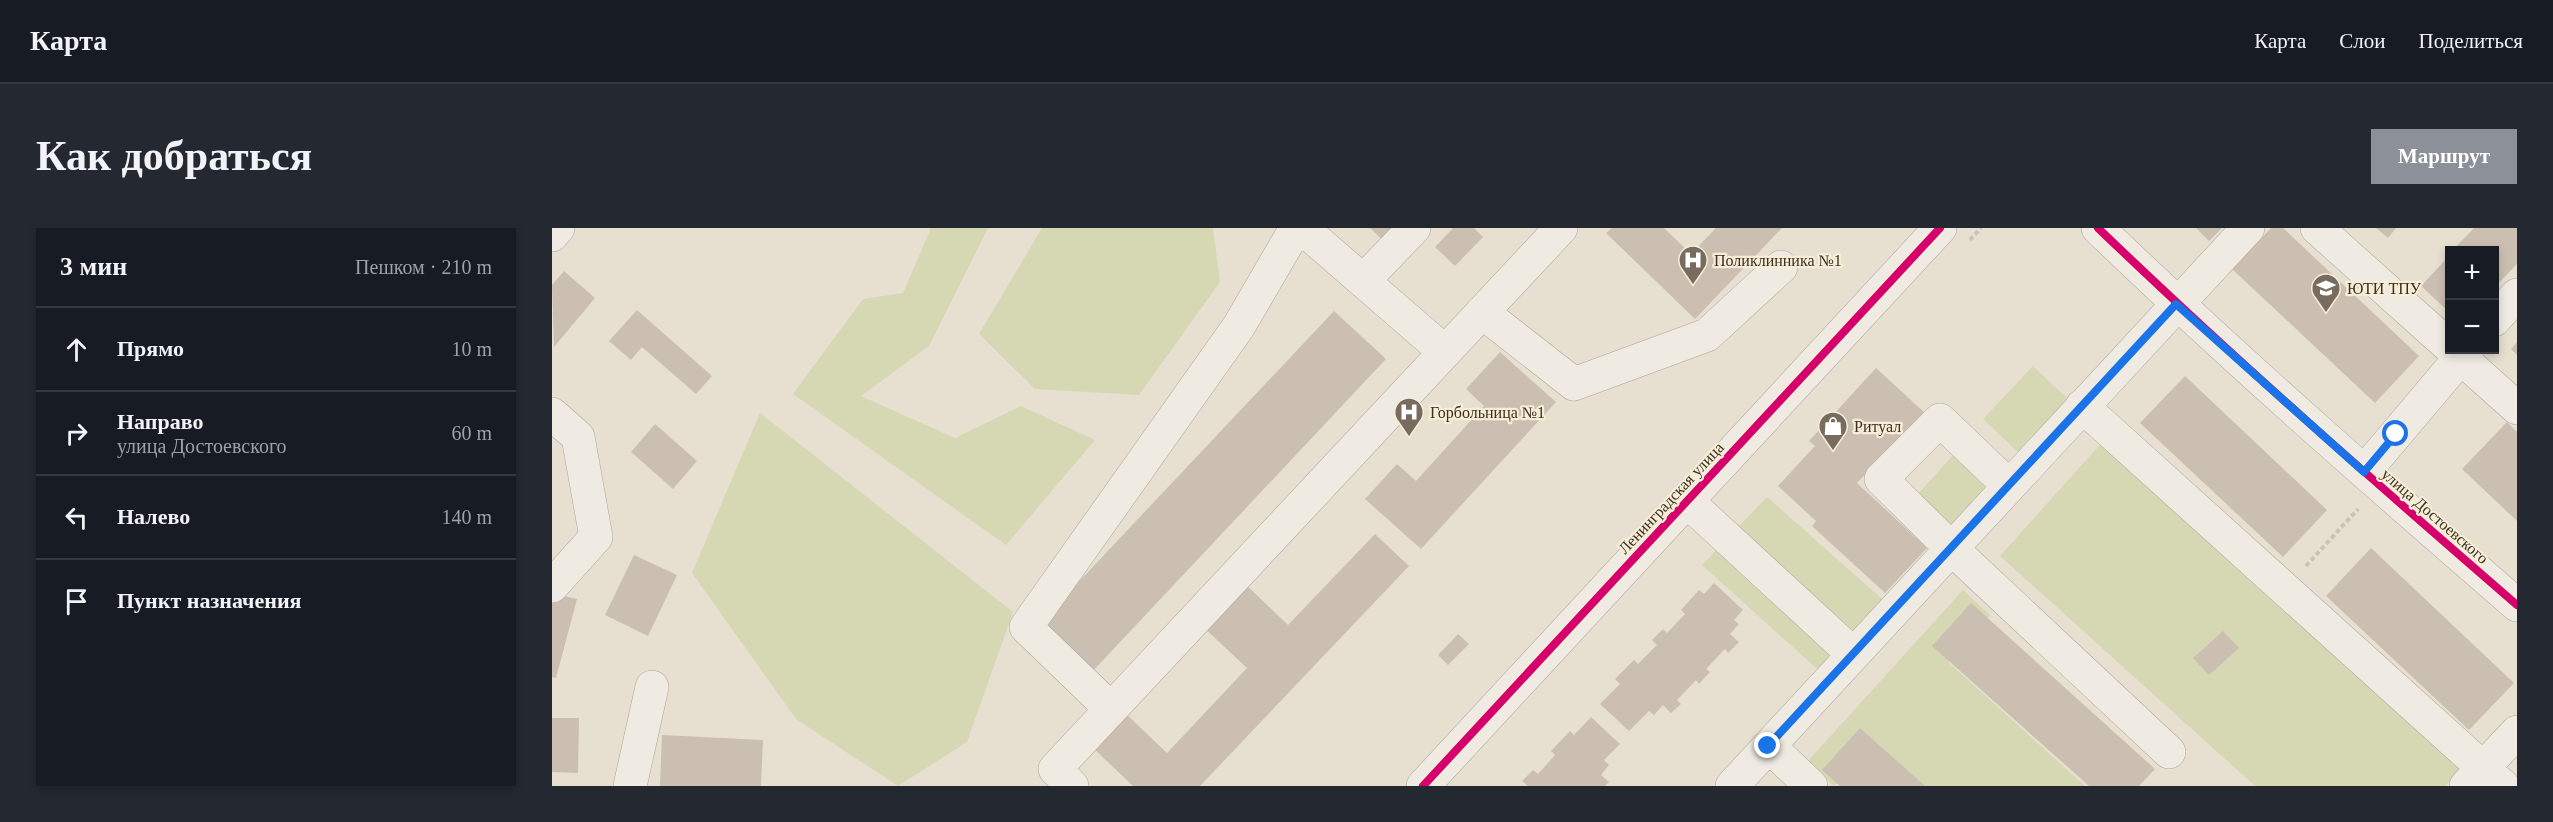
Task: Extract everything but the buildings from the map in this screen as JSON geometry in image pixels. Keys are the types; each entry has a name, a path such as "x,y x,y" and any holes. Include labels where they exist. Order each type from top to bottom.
{"street":[{"path":"552,235 558,228"},
{"path":"1111,709 1026,627 1239,326 1296,228"},
{"path":"1302,228 1445,352"},
{"path":"1363,281 1414,228"},
{"path":"1072,786 1055,769 1560,228"},
{"name":"Ленинградская улица","path":"1423,786 1940,228"},
{"name":"улица Достоевского","path":"2098,228 2176,304 2517,605"},
{"path":"1732,786 2248,228"},
{"path":"2317,228 2445,340"},
{"path":"1482,312 1574,384 1707,335 1781,267"},
{"path":"2499,315 2517,295"},
{"path":"2364,472 2455,354"},
{"path":"2460,354 2517,408"},
{"path":"2082,406 2286,588 2484,780 2517,732"},
{"path":"552,414 579,437 596,537 552,586"},
{"path":"2008,485 1940,420 1881,478 1951,548 2169,752"},
{"path":"1687,501 1853,654"},
{"path":"630,786 652,687"},
{"path":"1768,746 1811,786"}],"path":[{"path":"2286,588 2358,509"}],"green space":[{"path":"931,228 988,228 929,346 861,396 955,438 1021,406 1095,440 1006,545 793,394 863,299 903,293"},
{"path":"1042,228 1213,228 1220,282 1139,395 1035,389 979,334"},
{"path":"2033,366 2090,420 2040,473 1983,419"},
{"path":"760,413 1013,612 967,742 898,786 796,719 692,573"},
{"path":"2105,439 2465,764 2445,786 2255,786 2000,556"},
{"path":"1967,440 2025,492 1973,548 1916,496"},
{"path":"1767,497 1890,606 1826,677 1702,565"},
{"path":"1963,590 1990,615 1948,662 2085,786 1922,786 1875,744 1834,786 1807,762"}],"cycle path":[{"path":"1423,786 1940,228"},
{"path":"2098,228 2252,372 2517,605"}],"place":[{"name":"Поликлинника №1","path":"1693,286"},
{"name":"ЮТИ ТПУ","path":"2326,314"},
{"name":"Горбольница №1","path":"1409,438"},
{"name":"Ритуал","path":"1833,452"}],"route":[{"path":"1768,746 2176,304 2364,472 2396,434"}]}
